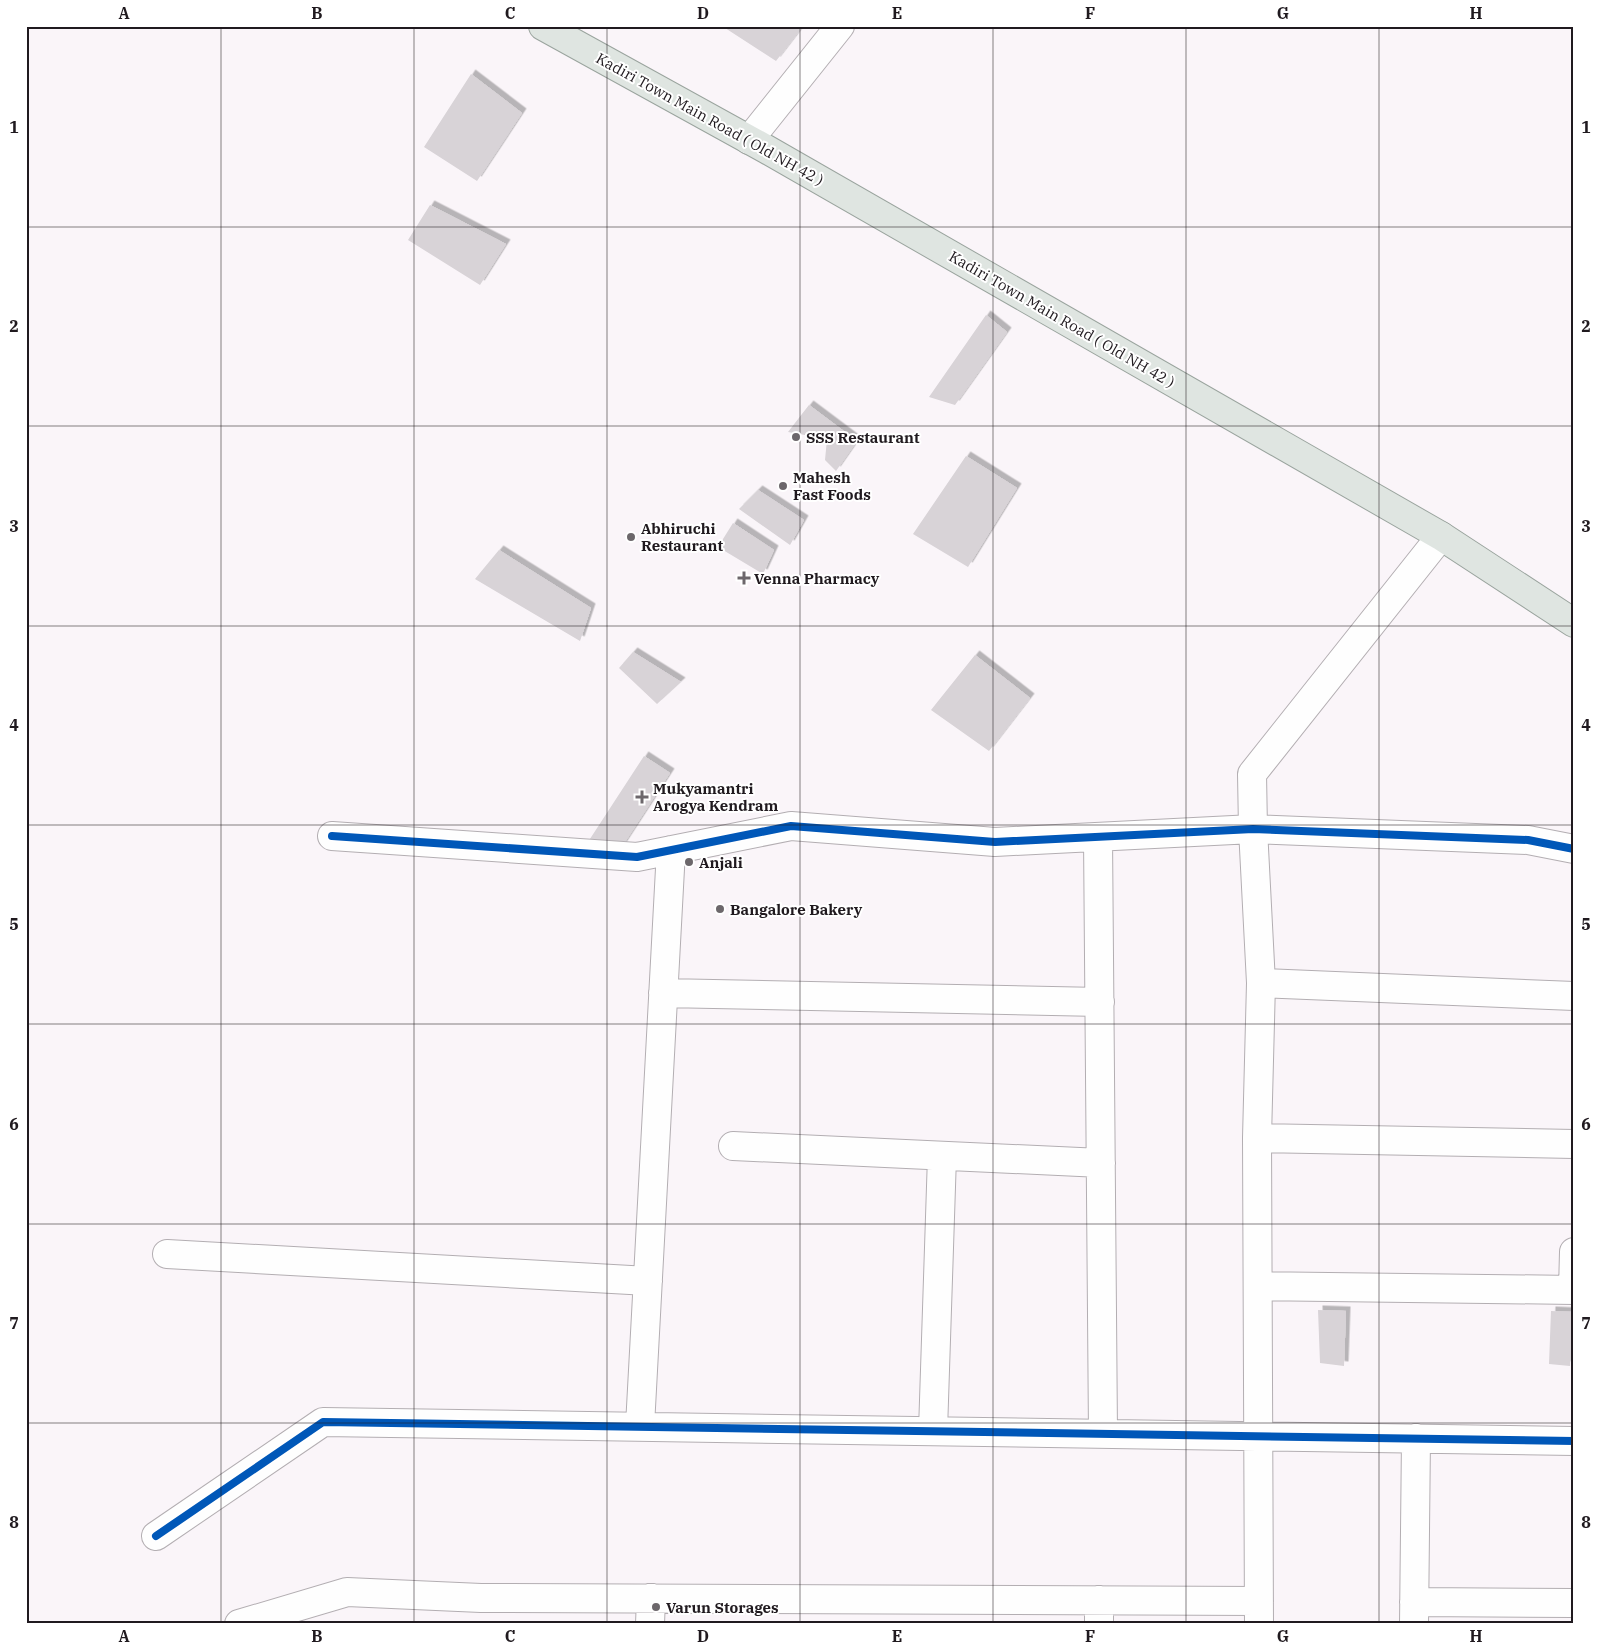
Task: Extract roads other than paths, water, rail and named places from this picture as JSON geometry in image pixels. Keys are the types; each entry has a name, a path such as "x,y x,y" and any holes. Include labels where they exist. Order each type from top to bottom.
{"main road":[{"name":"Kadiri Town Main Road ( Old NH 42 )","path":"543,26 750,140 1441,536 1574,623"}],"street":[{"path":"750,140 840,26"},
{"path":"239,1624 347,1592 482,1598 650,1611 1259,1612 1257,1138 1261,983 1252,774 1441,536"},
{"path":"332,836 637,857 791,826 995,842 1253,829 1528,840 1574,849"},
{"path":"1098,837 1103,1433"},
{"path":"640,1426 671,850"},
{"path":"1261,983 1574,996"},
{"path":"663,993 1100,1002"},
{"path":"1257,1138 1574,1144"},
{"path":"733,1146 1101,1163"},
{"path":"933,1431 942,1156"},
{"path":"1259,1286 1573,1290 1574,1252"},
{"path":"167,1254 648,1280"},
{"path":"156,1536 323,1422 1574,1440"},
{"path":"1416,1438 1414,1613 1574,1603"}],"place":[{"name":"SSS Restaurant","path":"796,437"},
{"name":"Mahesh Fast Foods","path":"783,486"},
{"name":"Abhiruchi Restaurant","path":"631,537"},
{"name":"Venna Pharmacy","path":"744,578"},
{"name":"Mukyamantri Arogya Kendram","path":"642,797"},
{"name":"Anjali","path":"689,862"},
{"name":"Bangalore Bakery","path":"720,909"},
{"name":"Varun Storages","path":"656,1607"}]}
